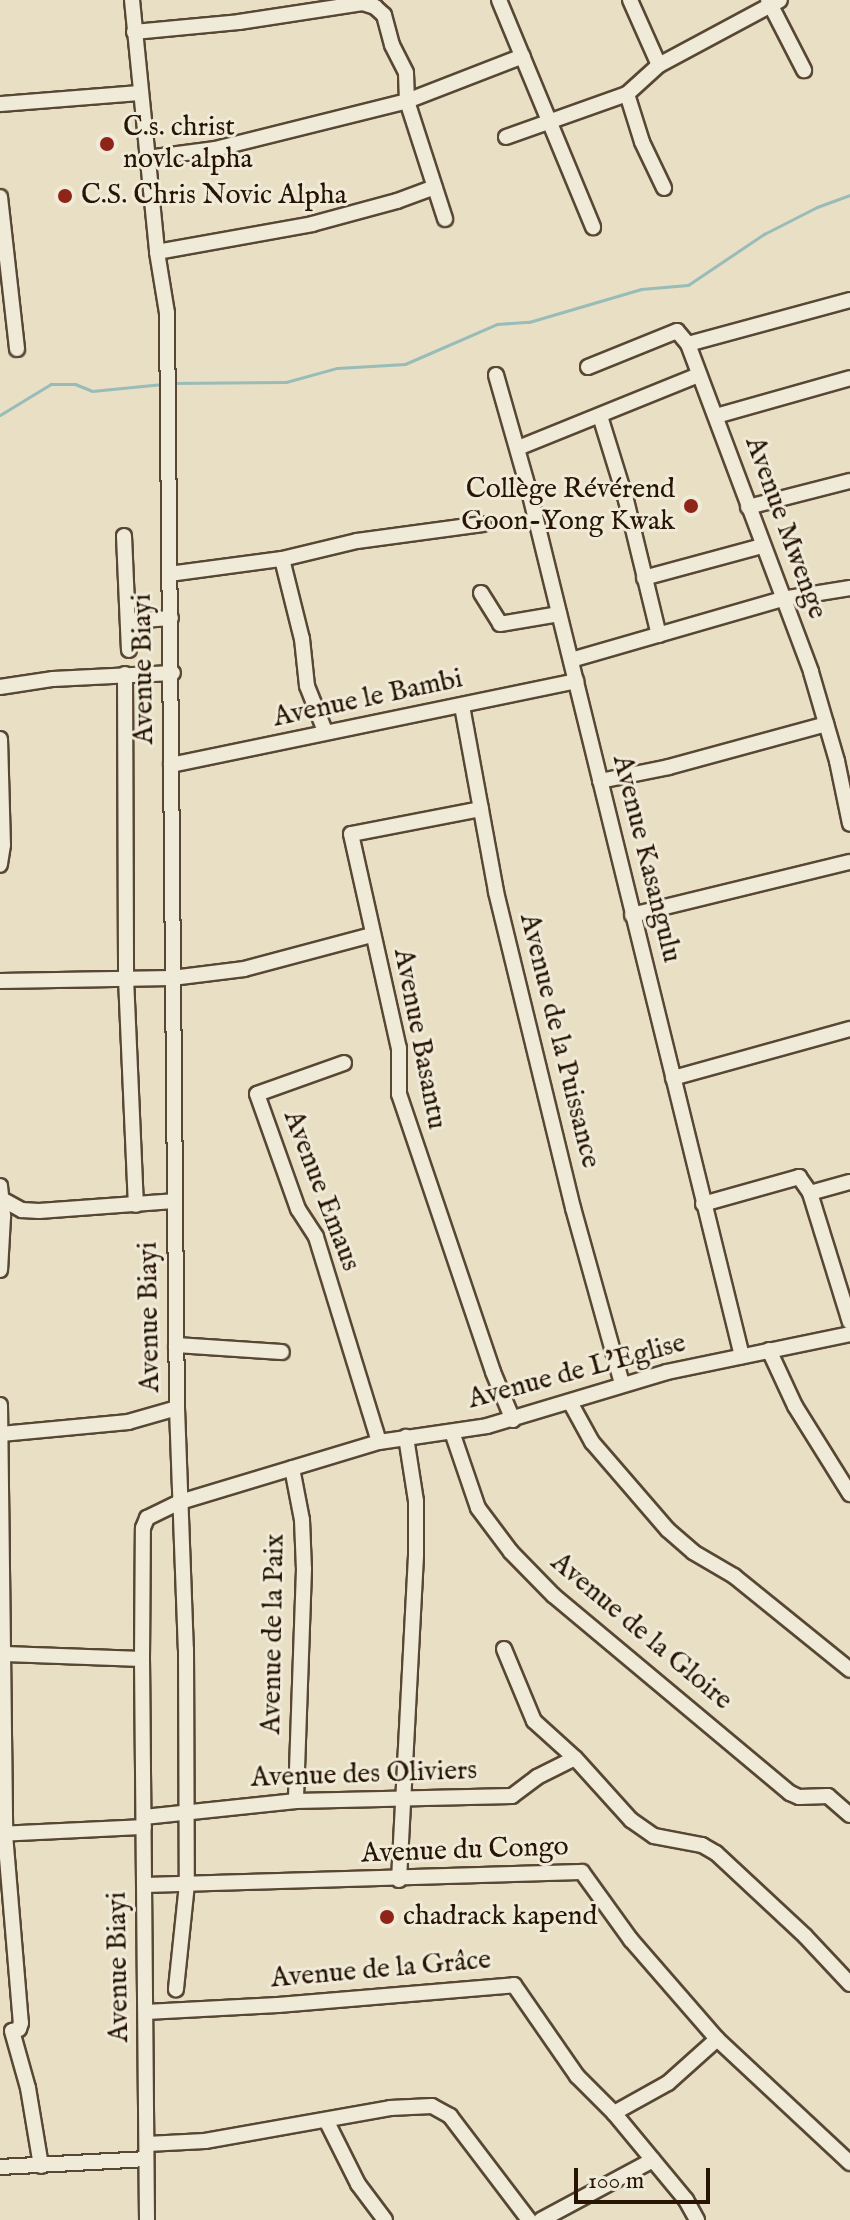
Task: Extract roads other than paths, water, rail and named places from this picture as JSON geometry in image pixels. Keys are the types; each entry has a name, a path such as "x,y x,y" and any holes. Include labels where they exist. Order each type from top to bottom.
{"street":[{"name":"Avenue Biayi","path":"132,0 139,93 167,313 173,673 174,1201 180,1502 154,1512 144,1522 142,1659 147,2220"},
{"path":"499,0 593,227"},
{"path":"630,0 659,65"},
{"path":"134,32 239,22 362,2 384,15 407,76 407,101 445,219"},
{"path":"506,137 627,94 659,65 773,2 804,70"},
{"path":"147,158 215,149 407,101 523,56"},
{"path":"0,104 139,93"},
{"path":"627,94 642,142 664,188"},
{"path":"157,252 312,224 371,209 435,187"},
{"path":"0,197 17,349"},
{"path":"588,367 677,331 688,344 850,300"},
{"name":"Avenue Mwenge","path":"688,344 811,672 826,724 843,759 850,824"},
{"name":"Avenue Kasangulu","path":"496,375 518,448 742,1356"},
{"path":"518,448 699,375"},
{"path":"716,416 850,378"},
{"path":"600,416 626,500 659,635"},
{"path":"748,507 850,481"},
{"path":"169,574 282,559 357,541 483,524"},
{"path":"124,536 129,650"},
{"path":"644,578 762,546"},
{"path":"282,559 302,639 307,686 325,731"},
{"path":"571,660 782,599 850,588"},
{"path":"481,593 500,624 559,614"},
{"path":"128,621 171,618"},
{"path":"0,687 125,674 173,673"},
{"path":"125,674 126,978 136,1205"},
{"name":"Avenue le Bambi","path":"171,765 576,681"},
{"name":"Avenue de la Puissance","path":"462,706 496,892 573,1208 622,1384"},
{"path":"600,781 669,767 826,724"},
{"path":"0,739 0,865"},
{"name":"Avenue Basantu","path":"481,809 351,833 399,1048 399,1094 493,1372 513,1420"},
{"path":"632,915 850,862"},
{"path":"0,981 172,978 267,966 372,935"},
{"path":"673,1078 850,1029"},
{"name":"Avenue Emaus","path":"344,1063 257,1094 298,1209 316,1237 379,1442"},
{"path":"703,1204 799,1177 810,1193 850,1322"},
{"path":"810,1193 850,1182"},
{"path":"1,1194 22,1210 39,1211 174,1201"},
{"path":"0,1270 1,1194"},
{"name":"Avenue de L'Eglise","path":"180,1502 379,1442 513,1420 622,1384 850,1334"},
{"path":"176,1345 282,1352"},
{"path":"769,1350 795,1406 850,1494"},
{"path":"570,1402 592,1442 668,1530 693,1552 734,1576 850,1670"},
{"path":"0,1405 4,1654 2,1834 5,1892 21,2023 19,2029 6,2032 28,2088 41,2166"},
{"path":"1,1434 128,1422 177,1408"},
{"name":"Avenue de la Gloire","path":"452,1432 478,1508 511,1552 553,1595 790,1793 799,1797 828,1796 850,1815"},
{"path":"399,1880 416,1555 416,1501 406,1437"},
{"name":"Avenue de la Paix","path":"292,1468 302,1520 304,1569 296,1801"},
{"path":"176,1989 187,1884 186,1649 180,1502"},
{"path":"504,1649 534,1721 575,1758 643,1831 702,1845 716,1853 805,1936 850,1984"},
{"path":"4,1654 142,1659"},
{"name":"Avenue des Oliviers","path":"2,1834 144,1822 185,1812 296,1801 512,1796 537,1777 575,1758"},
{"name":"Avenue du Congo","path":"144,1885 584,1873 631,1940 717,2039 850,2163"},
{"name":"Avenue de la Grâce","path":"146,2012 278,2005 514,1985 577,2076 614,2113 686,2200 697,2220"},
{"path":"614,2113 668,2083 717,2039"},
{"path":"0,2167 41,2166 147,2152 390,2108 442,2108 529,2220"},
{"path":"326,2120 358,2184 385,2220"},
{"path":"541,2220 653,2160"}],"waterway":[{"path":"171,383 286,382 337,368 405,364 497,324 529,322 641,289 688,285 764,234 817,207 850,195"},
{"path":"0,415 51,384 75,384 92,391 163,384"}],"place":[{"name":"C.s. christ novlc alpha","path":"107,144"},
{"name":"C.S. Chris Novic Alpha","path":"65,196"},
{"name":"Collège Révérend Goon-Yong Kwak","path":"691,506"},
{"name":"chadrack kapend","path":"387,1917"}]}
